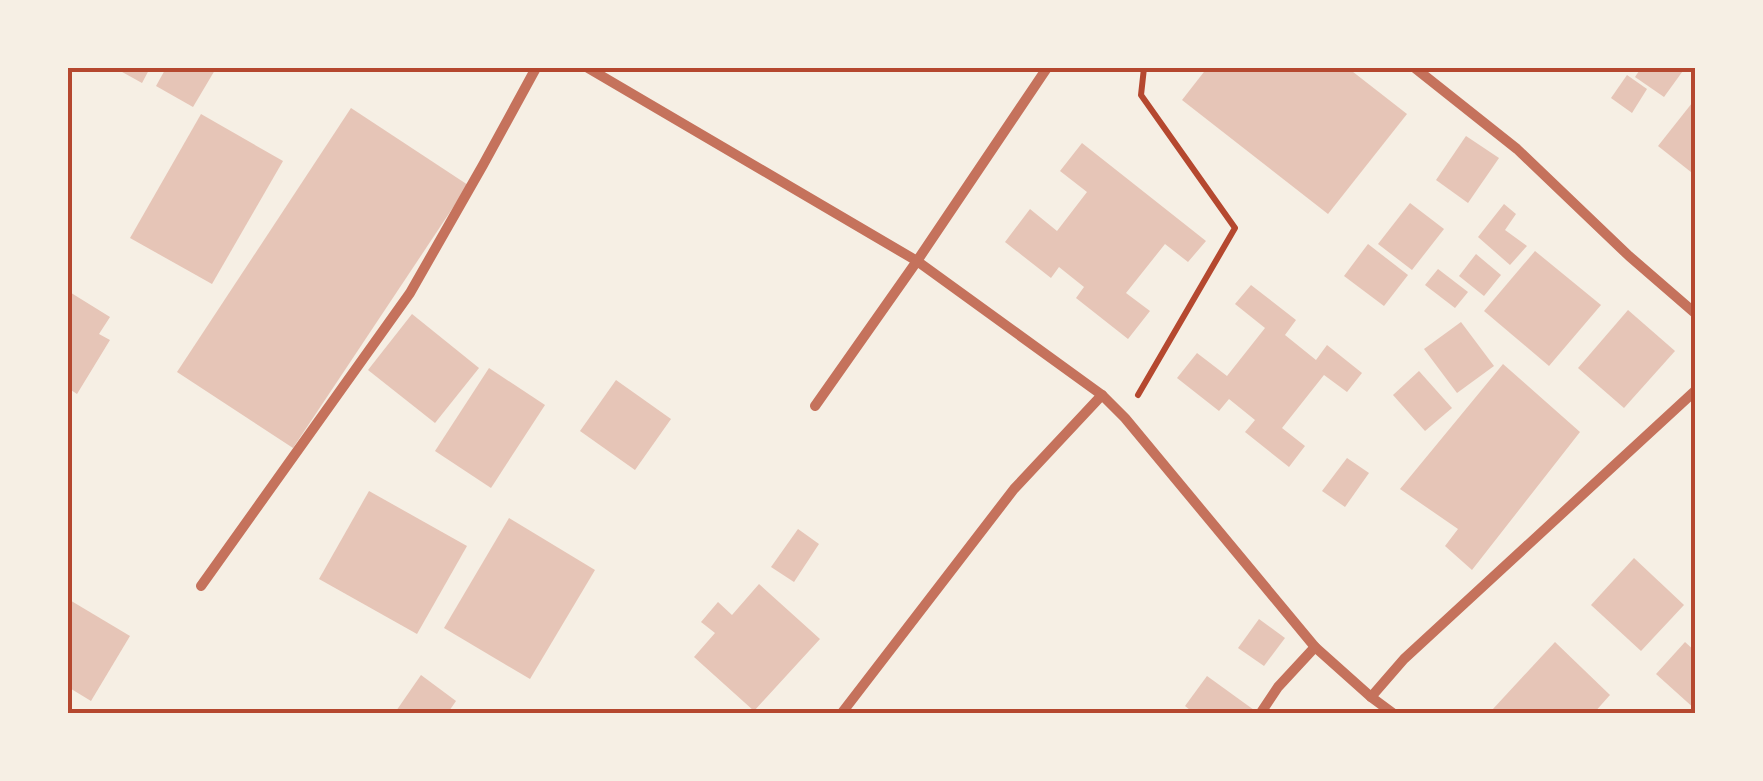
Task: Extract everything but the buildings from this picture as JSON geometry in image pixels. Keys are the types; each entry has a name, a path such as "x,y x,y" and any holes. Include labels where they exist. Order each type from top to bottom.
{"street":[{"path":"202,586 410,292 536,68"},
{"path":"588,68 917,261 1102,395 1316,648 1394,714"},
{"path":"814,406 1048,68"},
{"path":"1416,68 1517,150 1696,314"},
{"path":"1371,697 1404,659 1696,390"},
{"path":"841,714 1014,489 1102,395"},
{"path":"1260,714 1278,688 1316,648"}],"path":[{"path":"1125,418 1235,228 1141,95 1144,68"}]}
